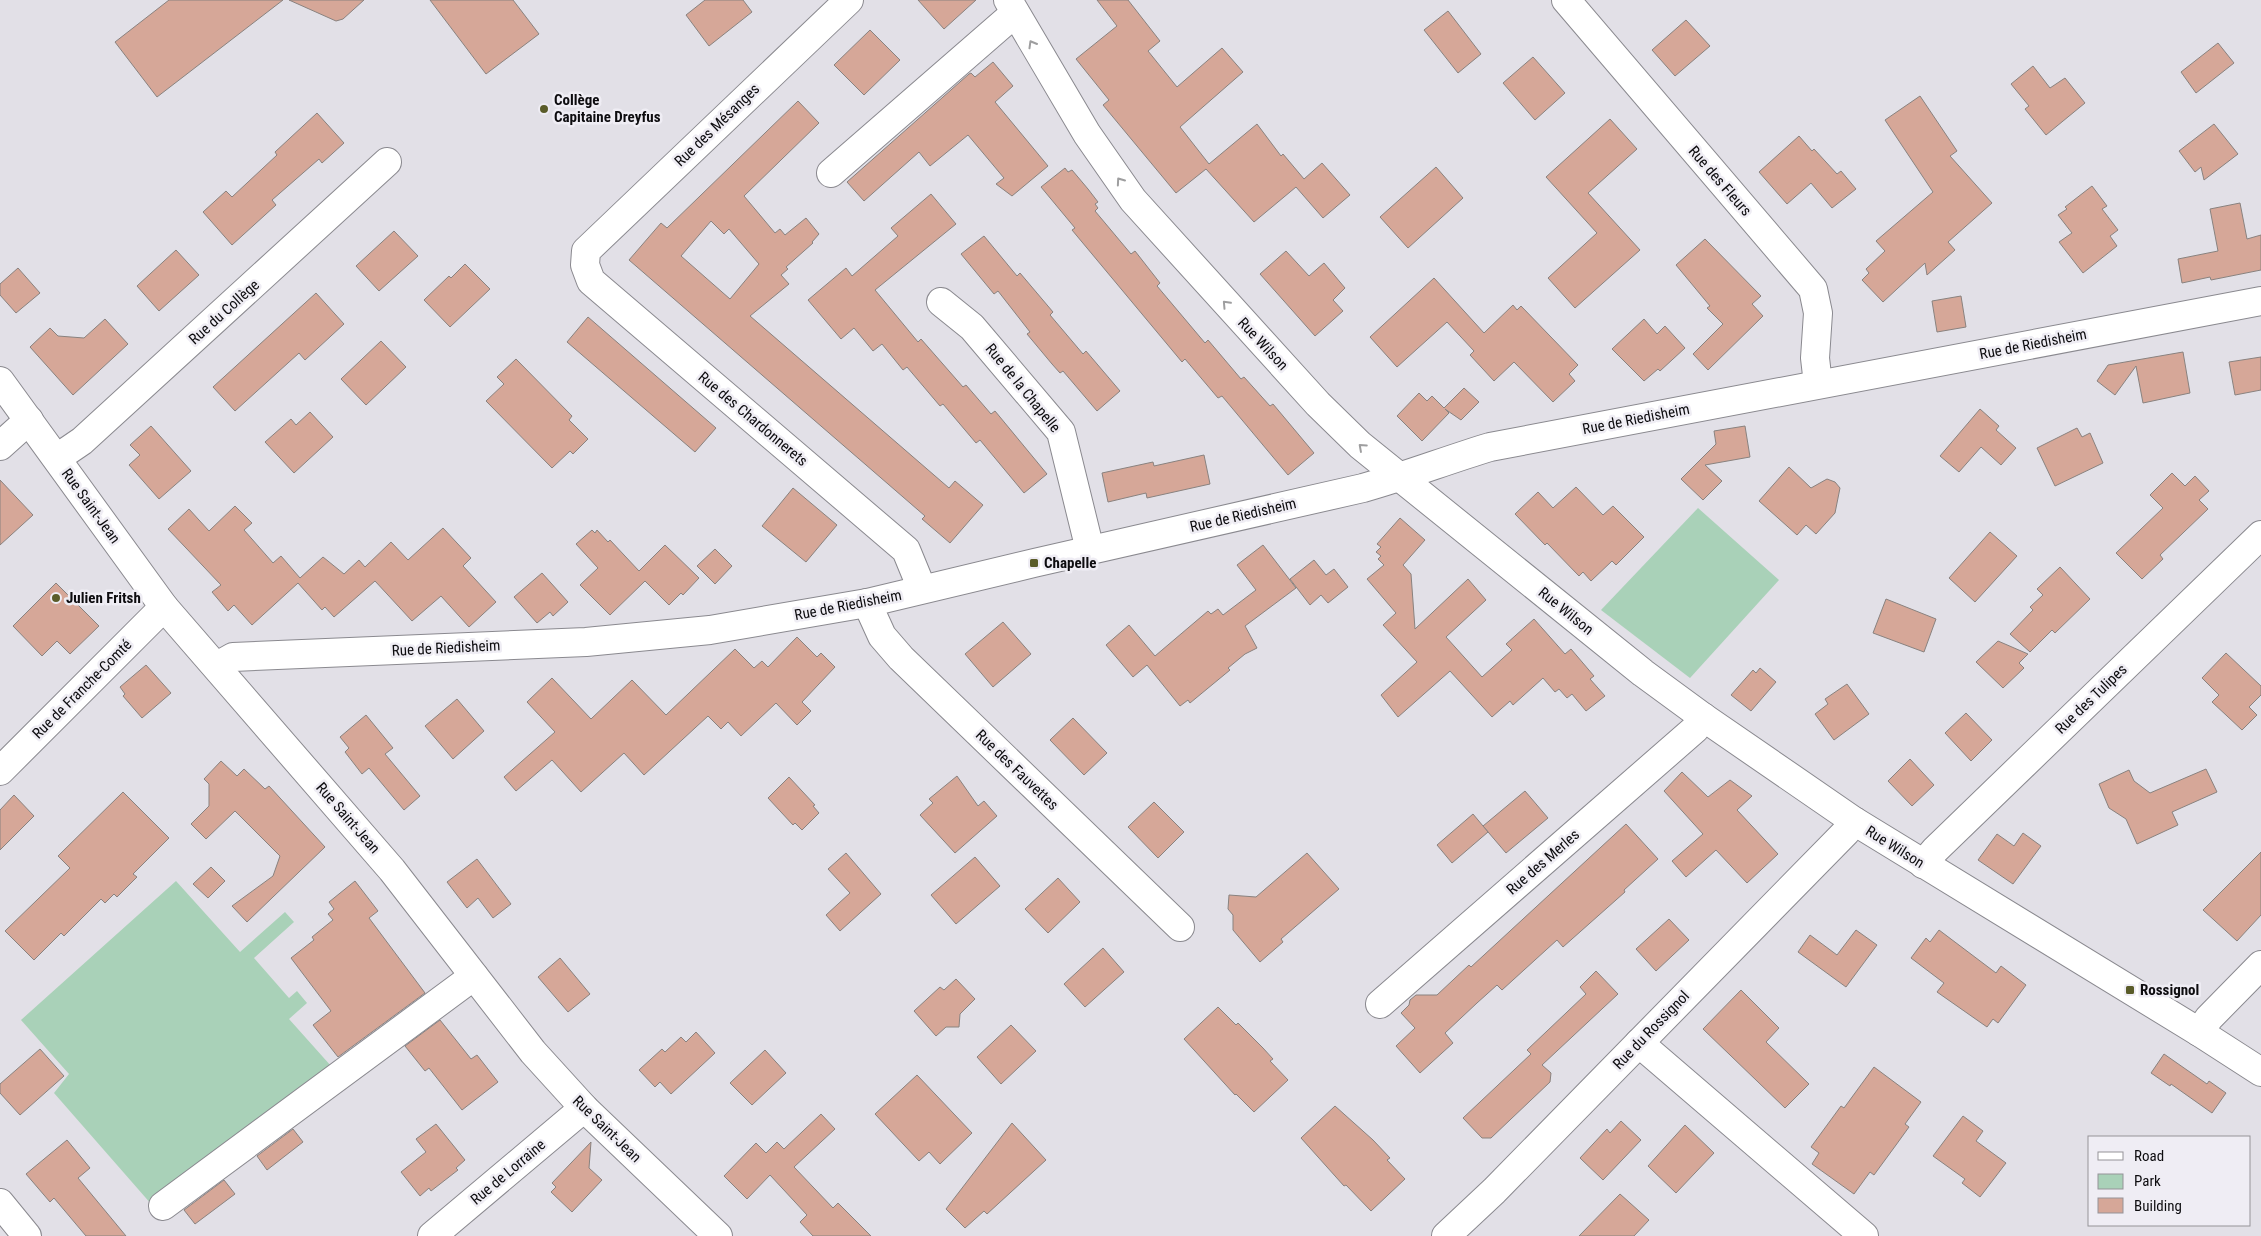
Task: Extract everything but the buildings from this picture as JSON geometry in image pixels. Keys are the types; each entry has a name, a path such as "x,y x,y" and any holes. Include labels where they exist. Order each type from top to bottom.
{"street":[{"name":"Rue des Mésanges","path":"586,250 849,0"},
{"name":"Rue des Fleurs","path":"1566,0 1813,289 1818,313 1815,358 1818,384"},
{"path":"832,173 1015,5"},
{"name":"Rue Wilson","path":"1015,5 1087,134 1133,200 1318,404 1360,445 1643,673 1703,717 1854,821 2199,1032 2261,1072"},
{"name":"Rue du Collège","path":"57,458 82,441 387,162"},
{"name":"Rue des Chardonnerets","path":"586,250 585,265 591,281 906,550 922,589"},
{"name":"Rue de Riedisheim","path":"217,666 233,657 586,642 710,630 867,604 922,589 1399,478 1443,461 1490,447 2261,301"},
{"name":"Rue de la Chapelle","path":"941,302 972,327 1061,432 1090,550"},
{"name":"Rue Saint-Jean","path":"0,381 164,607 392,870 533,1052 584,1108 718,1236"},
{"path":"0,446 29,420"},
{"name":"Rue des Tulipes","path":"1924,864 1935,850 2261,535"},
{"name":"Rue des Fauvettes","path":"867,604 882,636 901,658 1180,927"},
{"name":"Rue de Franche-Comté","path":"0,771 164,607"},
{"name":"Rue des Merles","path":"1380,1004 1695,729 1703,717"},
{"name":"Rue du Rossignol","path":"1446,1236 1494,1191 1846,832 1854,821"},
{"path":"2199,1032 2209,1018 2261,965"},
{"path":"163,1206 474,976"},
{"path":"1639,1043 1864,1236"},
{"name":"Rue de Lorraine","path":"438,1234 584,1108"},
{"path":"0,1203 27,1236"}],"green space":[{"path":"1698,508 1779,580 1690,678 1601,610"},
{"path":"176,881 240,952 285,912 294,922 254,958 289,998 297,991 307,1003 289,1019 331,1066 152,1205 54,1093 69,1074 21,1020"}],"place":[{"name":"Collège Capitaine Dreyfus","path":"544,109"},
{"name":"Chapelle","path":"1034,563"},
{"name":"Julien Fritsh","path":"56,598"},
{"name":"Rossignol","path":"2130,990"}]}
